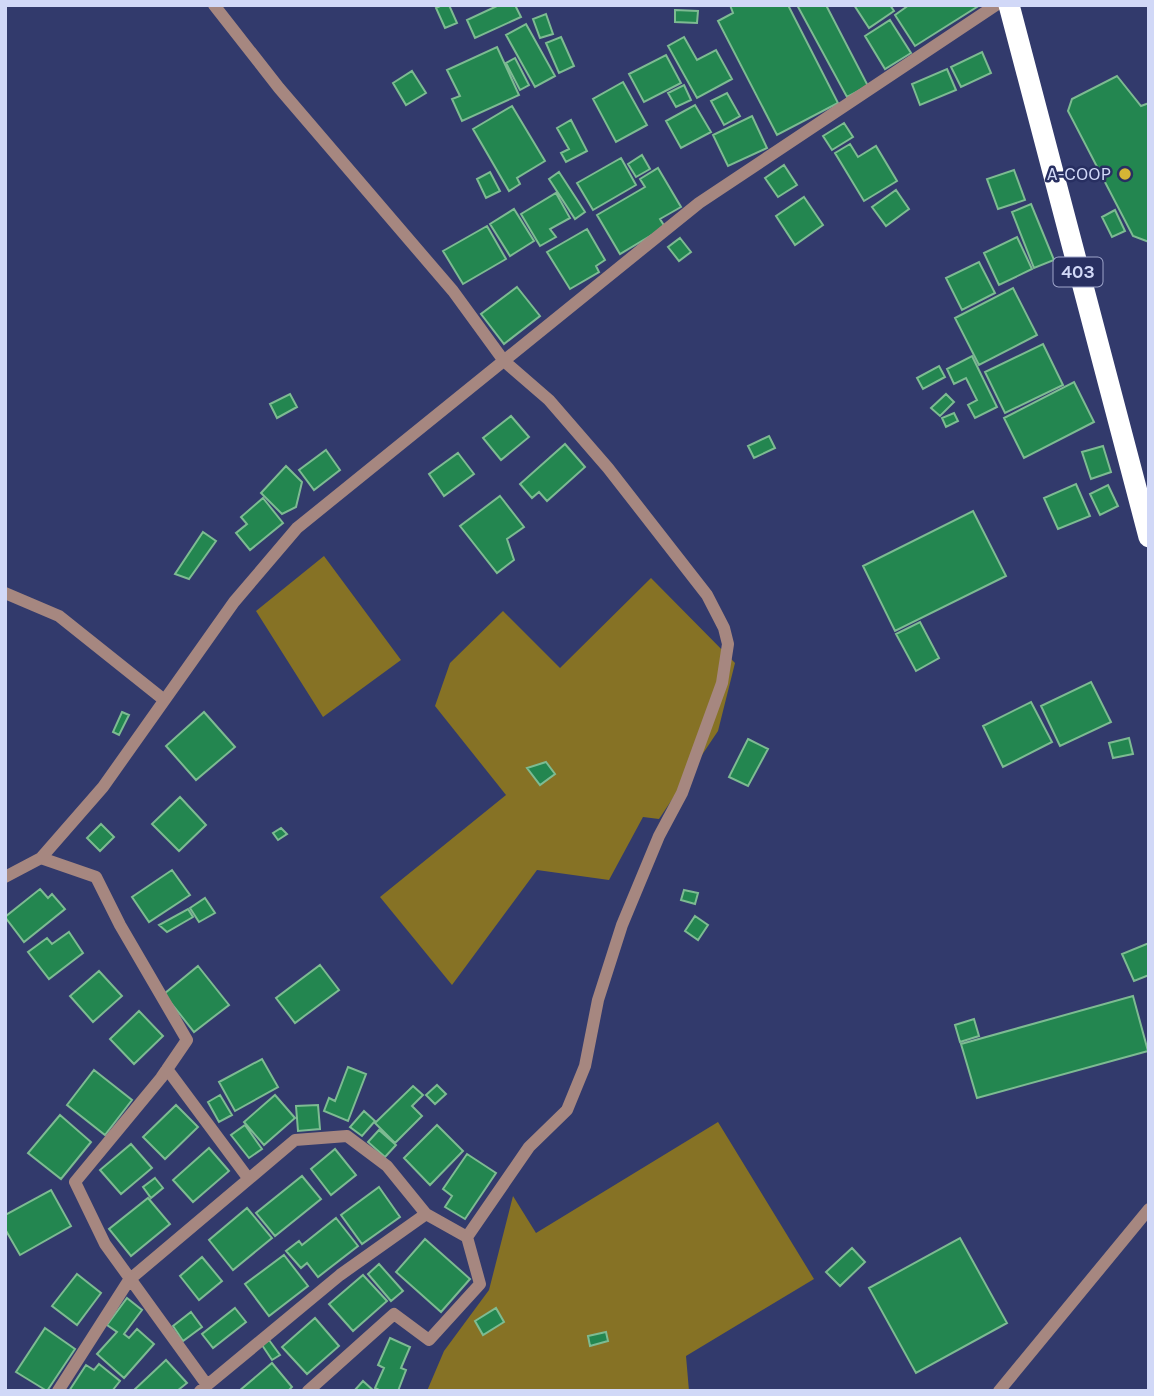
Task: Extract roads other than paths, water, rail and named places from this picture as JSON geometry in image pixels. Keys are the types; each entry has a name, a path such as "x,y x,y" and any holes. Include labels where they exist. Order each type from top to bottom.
{"highway":[{"name":"403","path":"1009,5 1149,537"}],"street":[{"path":"214,5 279,88 453,291 504,360 549,400 608,468 707,595 724,628 728,644 722,683 682,793 659,836 622,925 598,1000 585,1066 568,1110 529,1147 467,1237"},
{"path":"5,877 41,858 103,787 234,602 297,528 699,203 996,5"},
{"path":"5,593 59,617 163,699"},
{"path":"41,858 96,877 120,925 187,1040 167,1069 75,1182 105,1244 203,1388 340,1275 426,1214"},
{"path":"167,1069 248,1178"},
{"path":"58,1391 129,1280 295,1140 347,1136 387,1166 426,1214 467,1237 480,1284 429,1340 394,1314 309,1391"},
{"path":"999,1391 1149,1209"}],"place":[{"name":"A-COOP","path":"1125,174"}]}
